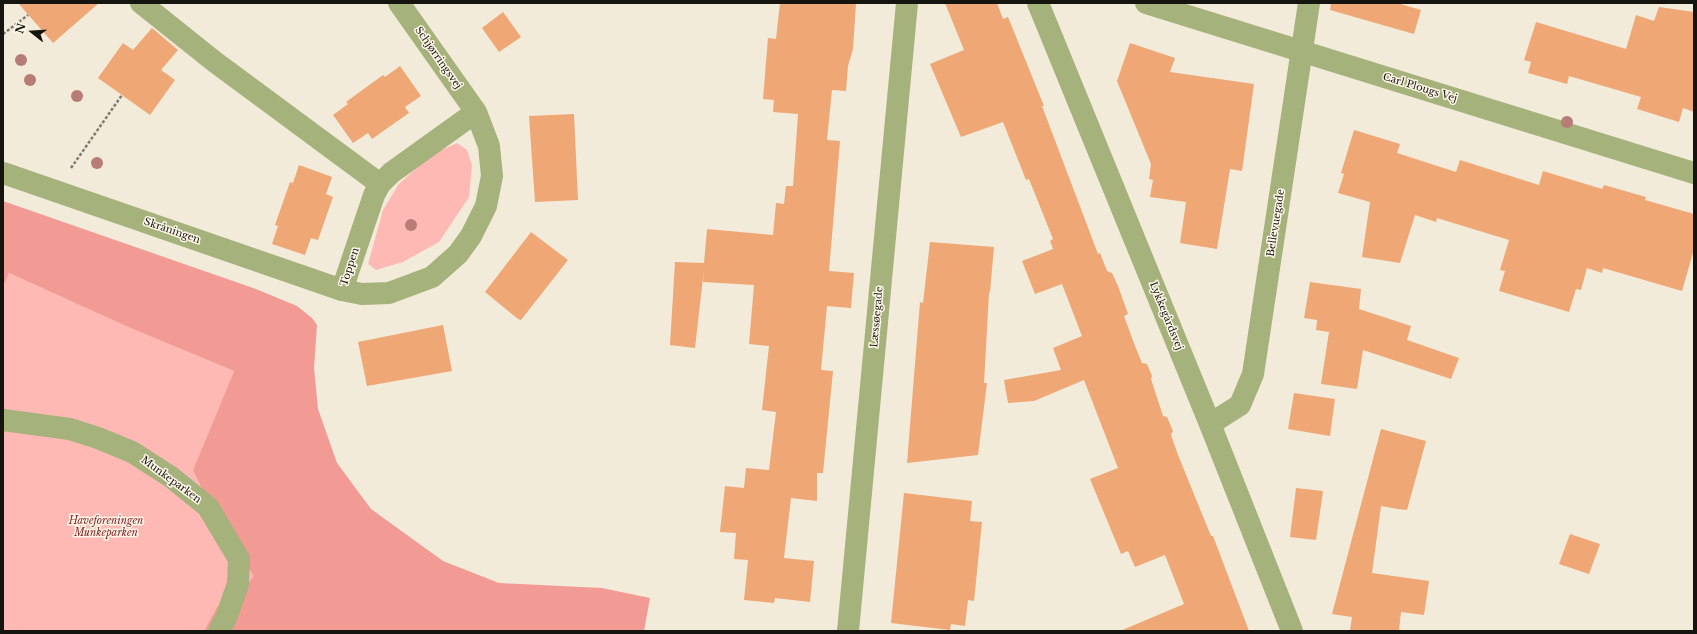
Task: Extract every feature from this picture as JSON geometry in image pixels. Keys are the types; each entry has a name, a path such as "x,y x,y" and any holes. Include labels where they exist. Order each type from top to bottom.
{"street":[{"path":"141,3 215,62 380,184"},
{"name":"Schjørringsvej","path":"399,3 476,112"},
{"name":"Læssøegade","path":"848,631 907,3"},
{"name":"Lykkegårdsvej","path":"1038,3 1210,424 1292,631"},
{"name":"Carl Plougs Vej","path":"1146,3 1694,173"},
{"name":"Bellevuegade","path":"1210,424 1240,405 1252,374 1309,3"},
{"name":"Toppen","path":"476,112 489,146 492,176 486,206 471,236 458,254 432,277 389,293 362,294 342,290 374,196 380,184 391,173 476,112"},
{"name":"Skråningen","path":"3,173 342,290"},
{"name":"Munkeparken","path":"3,420 70,429 98,438 132,452 171,477 208,507 239,559 238,584 226,618 219,631"}],"path":[{"path":"3,34 28,15"},
{"path":"54,191 122,95"}],"green space":[{"path":"457,143 467,150 472,165 469,197 439,242 403,262 376,270 368,264 383,210 398,185 423,162 439,151"},
{"name":"Haveforeningen Munkeparken","path":"9,273 128,327 234,371 193,470 224,536 255,576 240,593 217,607 204,631 3,631 3,287"}],"shaded area":[{"path":"3,201 256,289 297,306 312,318 317,325 314,368 318,409 337,463 371,509 443,561 499,583 602,588 650,598 644,631 204,631 217,607 240,593 254,576 224,536 193,470 234,371 128,327 9,273 3,287"}],"building":[{"path":"18,3 99,3 53,43"},
{"path":"780,3 856,3 853,49 848,66 846,91 832,90 827,140 840,141 829,271 854,273 851,308 827,306 821,370 833,371 823,473 817,473 817,501 791,498 784,558 814,561 810,602 775,598 774,603 744,600 748,560 734,559 736,533 720,532 725,486 744,488 746,468 769,470 776,412 762,410 769,346 749,344 754,285 703,282 704,269 695,348 670,345 675,262 704,263 707,229 773,235 776,203 784,204 786,186 793,186 798,114 773,112 774,100 763,99 768,38 776,39"},
{"path":"945,3 997,3 1003,19 1008,17 1044,106 1042,106 1098,254 1100,253 1107,271 1112,273 1118,286 1128,314 1124,316 1135,346 1142,363 1147,364 1152,376 1151,379 1163,416 1167,417 1173,431 1171,435 1178,455 1211,536 1213,536 1249,631 1120,631 1184,604 1165,555 1135,567 1128,551 1121,554 1090,479 1118,468 1084,380 1034,401 1008,403 1004,380 1061,370 1053,348 1082,336 1062,284 1035,294 1022,261 1053,249 1050,241 1053,239 1029,179 1026,180 1003,122 961,137 930,64 964,50"},
{"path":"1331,3 1397,3 1421,10 1414,34 1330,10"},
{"path":"1659,7 1694,12 1694,112 1683,108 1679,122 1637,109 1641,97 1569,76 1567,84 1528,73 1531,62 1524,60 1536,22 1626,49 1636,15 1654,21"},
{"path":"503,12 521,37 499,52 482,28"},
{"path":"152,28 178,50 161,70 175,80 150,115 98,78 123,43 133,50"},
{"path":"1130,43 1175,58 1170,72 1254,84 1242,171 1230,169 1217,249 1180,243 1186,202 1150,197 1153,180 1149,179 1151,164 1117,81"},
{"path":"400,66 421,96 405,107 409,113 372,139 368,133 353,143 333,115 348,104 346,102 383,75 385,77"},
{"path":"574,114 578,200 535,202 529,116"},
{"path":"1354,130 1400,144 1397,153 1456,172 1460,160 1539,185 1543,171 1602,189 1604,185 1646,197 1645,200 1694,214 1694,249 1682,291 1603,268 1602,273 1587,268 1581,290 1576,289 1569,312 1499,291 1505,271 1500,270 1509,240 1437,218 1436,222 1415,215 1400,263 1362,257 1370,202 1338,193 1344,174 1341,173"},
{"path":"299,165 332,177 326,194 333,197 318,240 311,238 305,255 272,244 278,226 275,225 290,182 293,183"},
{"path":"531,232 568,260 521,320 485,292"},
{"path":"930,242 994,247 989,293 984,383 987,383 978,455 907,463 920,302 923,303"},
{"path":"1310,282 1361,289 1359,309 1411,326 1407,340 1459,358 1451,379 1363,350 1357,389 1321,384 1329,332 1316,330 1317,320 1304,318"},
{"path":"443,325 452,371 367,386 358,342"},
{"path":"1294,393 1335,399 1330,436 1288,429"},
{"path":"1381,429 1426,441 1407,510 1381,506 1372,573 1429,581 1424,615 1401,612 1399,631 1350,631 1352,617 1332,614"},
{"path":"1296,488 1323,491 1316,540 1290,537"},
{"path":"904,493 972,501 970,521 982,522 974,601 968,600 965,626 951,624 950,630 891,623"},
{"path":"1570,534 1600,544 1589,574 1559,564"}]}
